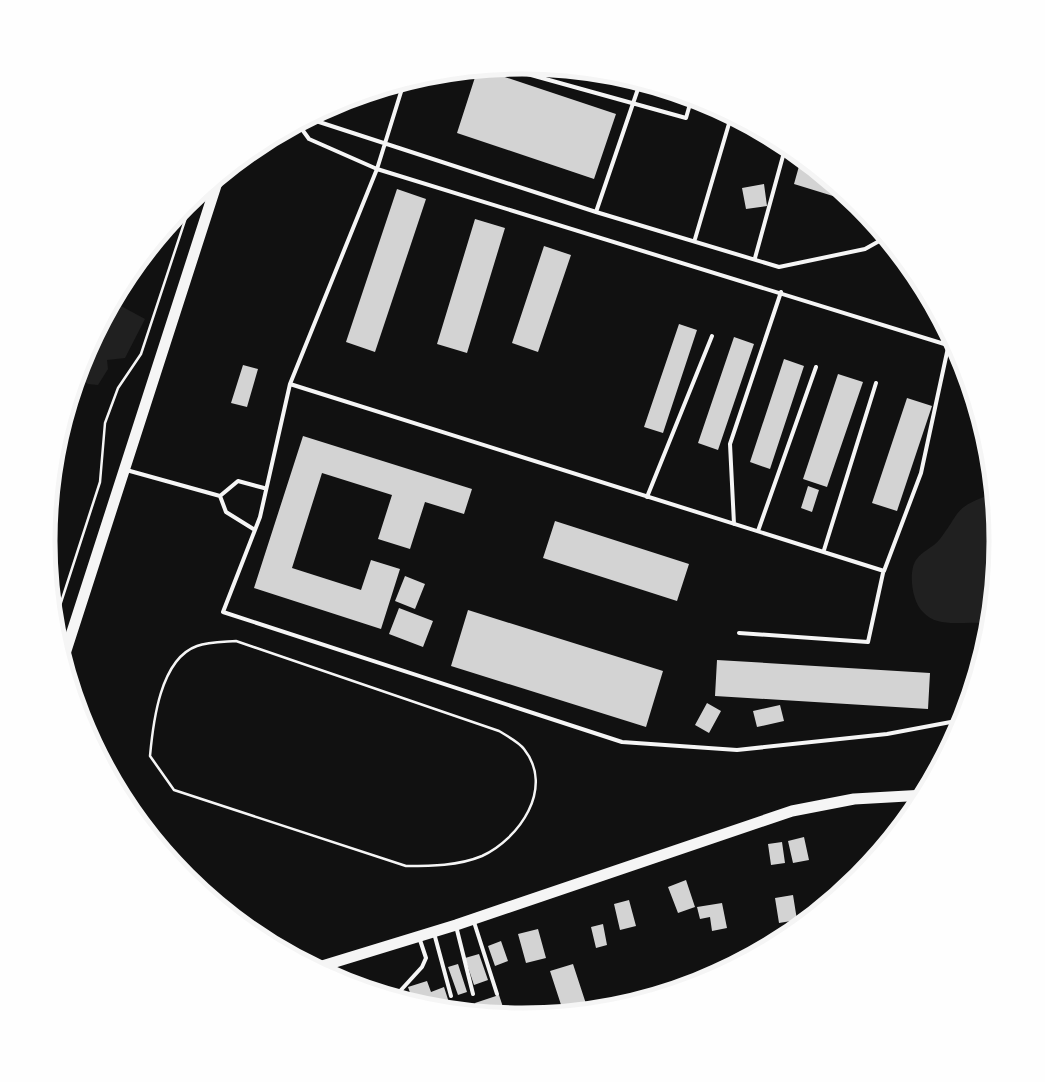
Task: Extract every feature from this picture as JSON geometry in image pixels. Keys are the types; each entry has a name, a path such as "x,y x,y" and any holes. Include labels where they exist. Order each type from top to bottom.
{"street":[{"path":"67,647 215,189"},
{"path":"326,965 456,925 792,811 854,799 913,798"}],"lane":[{"path":"523,73 686,118 690,105"},
{"path":"596,212 637,88"},
{"path":"401,89 376,169 290,384 255,530 223,612 622,742 737,750 887,734 953,722"},
{"path":"317,122 780,267 866,249 881,241"},
{"path":"695,240 729,122"},
{"path":"302,129 309,139 376,169 945,342"},
{"path":"756,258 784,153"},
{"path":"734,524 730,444 781,292"},
{"path":"647,496 712,336"},
{"path":"739,633 868,642 884,571 920,472 948,348"},
{"path":"758,532 816,367"},
{"path":"823,552 876,383"},
{"path":"290,384 884,571"},
{"path":"124,470 220,496"},
{"path":"220,496 238,481 266,489"},
{"path":"220,496 226,512 255,530"},
{"path":"473,918 496,994"},
{"path":"456,925 473,994"},
{"path":"434,932 451,996"},
{"path":"401,990 426,958 418,936"}],"path":[{"path":"60,606 100,482 105,422 118,388 141,354 186,216"},
{"path":"236,640 499,731 524,747 536,791 527,815 511,839 481,856 444,866 406,866 174,790 150,756 154,720 168,671 194,646 236,640"}],"shaded area":[{"path":"121,302 121,306 145,319 125,358 107,360 108,369 98,385 84,380 91,362"},
{"path":"988,496 989,572 982,624 946,623 930,618 919,607 912,572 921,554 937,542 971,503"}],"building":[{"path":"498,75 616,114 594,179 457,133 475,76"},
{"path":"799,165 840,198 794,184"},
{"path":"764,184 767,206 746,209 742,188"},
{"path":"397,189 426,199 375,352 346,342"},
{"path":"475,219 505,228 467,353 437,344"},
{"path":"544,246 571,255 538,352 512,343"},
{"path":"679,324 697,330 663,433 644,427"},
{"path":"734,337 754,344 718,450 698,443"},
{"path":"784,359 804,366 770,469 750,462"},
{"path":"243,365 258,369 247,407 231,403"},
{"path":"838,374 863,382 827,487 803,479"},
{"path":"907,398 932,406 897,511 872,503"},
{"path":"303,436 472,489 464,514 425,502 410,549 378,539 392,495 322,473 292,568 361,590 371,560 400,569 381,629 254,588"},
{"path":"808,486 819,490 812,512 801,508"},
{"path":"555,521 689,564 677,601 543,558"},
{"path":"405,576 425,584 415,609 395,601"},
{"path":"399,608 433,621 423,647 389,634"},
{"path":"468,610 663,671 646,727 451,666"},
{"path":"717,660 930,673 928,709 715,696"},
{"path":"707,703 721,711 709,733 695,725"},
{"path":"780,705 784,721 757,727 753,711"},
{"path":"804,837 809,860 793,863 788,841"},
{"path":"782,842 785,863 771,865 768,844"},
{"path":"686,880 695,907 678,913 668,887"},
{"path":"793,895 797,919 779,923 775,898"},
{"path":"629,900 636,926 620,930 614,904"},
{"path":"722,903 727,928 712,931 710,917 700,919 697,907"},
{"path":"603,924 607,945 596,948 591,927"},
{"path":"538,929 546,958 526,963 518,934"},
{"path":"501,941 508,961 495,966 488,946"},
{"path":"479,954 488,980 474,985 465,958"},
{"path":"458,964 467,992 458,995 448,967"},
{"path":"573,964 586,1005 562,1006 550,971"},
{"path":"427,981 431,992 444,987 449,1003 411,995 408,987"},
{"path":"499,995 503,1007 476,1006 475,1003"}]}
